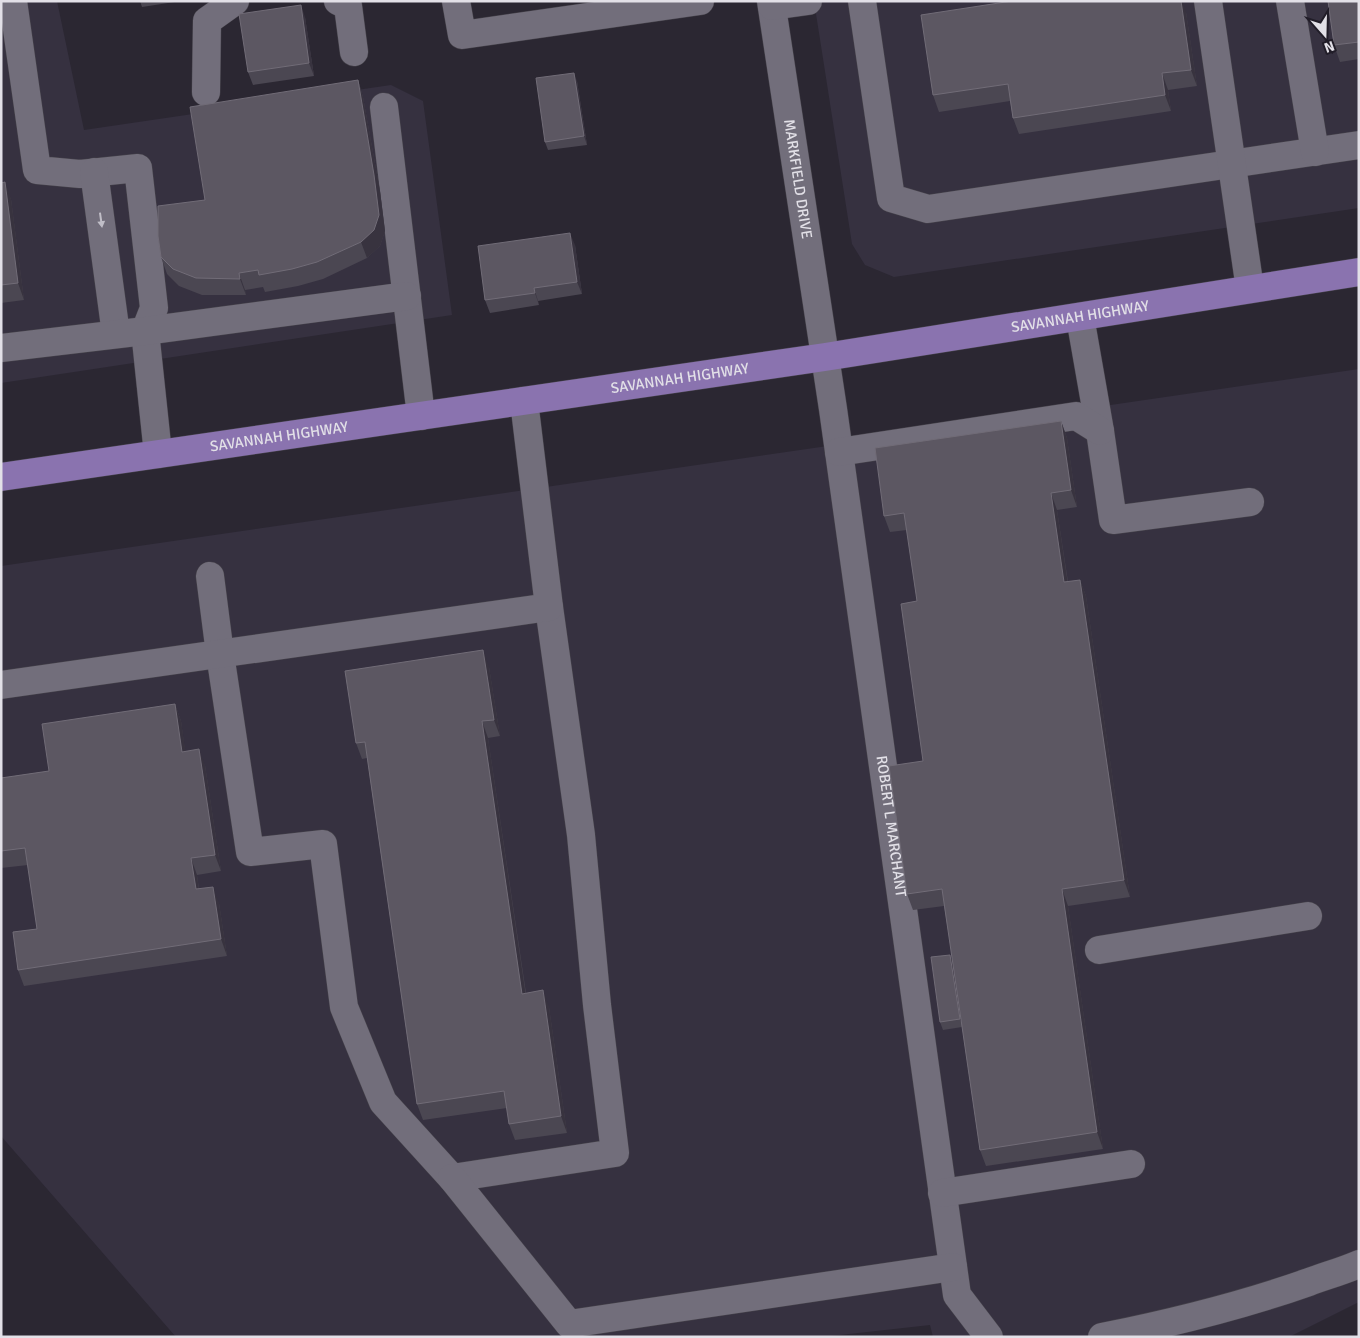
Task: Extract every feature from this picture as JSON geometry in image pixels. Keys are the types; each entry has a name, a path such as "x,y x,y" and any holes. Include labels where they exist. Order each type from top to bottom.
{"highway":[{"name":"SAVANNAH HIGHWAY","path":"1,477 825,358 1359,272"}],"street":[{"path":"13,1 36,170 80,174 138,168 154,308 146,331 158,454"},
{"path":"206,92 206,21 235,1"},
{"path":"338,1 348,6 354,52"},
{"path":"456,1 462,35 700,1"},
{"path":"772,4 808,1"},
{"path":"862,1 891,198 928,209 1359,145"},
{"path":"1208,1 1250,289"},
{"path":"1290,1 1315,152"},
{"name":"MARKFIELD DRIVE","path":"772,4 825,358"},
{"path":"384,107 421,416"},
{"path":"94,172 116,334"},
{"path":"1,348 146,331 407,296"},
{"path":"1080,317 1113,520 1250,502"},
{"name":"ROBERT L MARCHANT","path":"825,358 957,1295 989,1337"},
{"path":"452,1178 615,1153 597,1005 581,835 549,607 524,401"},
{"path":"839,452 1076,416 1100,431"},
{"path":"210,576 250,852 323,844 344,1007 383,1102 452,1178 574,1330 953,1267"},
{"path":"1,685 549,607"},
{"path":"1099,950 1308,916"},
{"path":"942,1193 1131,1164"},
{"path":"1102,1337 1155,1327 1229,1308 1359,1264"}],"shaded area":[{"path":"1,1 57,1 84,130 391,85 423,101 452,315 1,383"},
{"path":"814,1 1359,1 1359,208 894,277 865,265 852,244"},
{"path":"1359,369 1359,1302 1289,1337 933,1337 930,1325 822,1337 176,1337 1,1136 1,566"}],"building":[{"path":"1012,1 1181,1 1191,70 1162,73 1165,95 1013,118 1008,84 933,95 921,15"},
{"path":"1328,1 1359,1 1359,42 1334,45"},
{"path":"301,5 309,63 248,72 239,14"},
{"path":"574,73 584,136 545,142 536,78"},
{"path":"358,80 379,215 374,230 361,242 317,262 259,275 258,270 239,273 240,279 196,278 173,269 161,257 158,236 158,206 205,200 190,107"},
{"path":"5,182 18,283 1,285 1,183"},
{"path":"570,233 577,282 534,288 535,293 485,300 478,246"},
{"path":"1061,421 1071,490 1051,493 1064,582 1080,580 1124,880 1062,889 1097,1132 980,1150 942,889 907,894 889,766 923,761 901,604 917,601 904,513 884,516 875,448"},
{"path":"483,650 494,720 482,721 522,994 543,990 561,1116 509,1124 504,1091 417,1104 365,742 356,743 345,671"},
{"path":"175,704 182,752 199,749 215,855 191,858 196,889 213,887 221,939 18,970 13,932 37,929 25,848 1,851 1,778 49,771 42,724"},
{"path":"950,955 960,1019 940,1022 931,957"}]}
